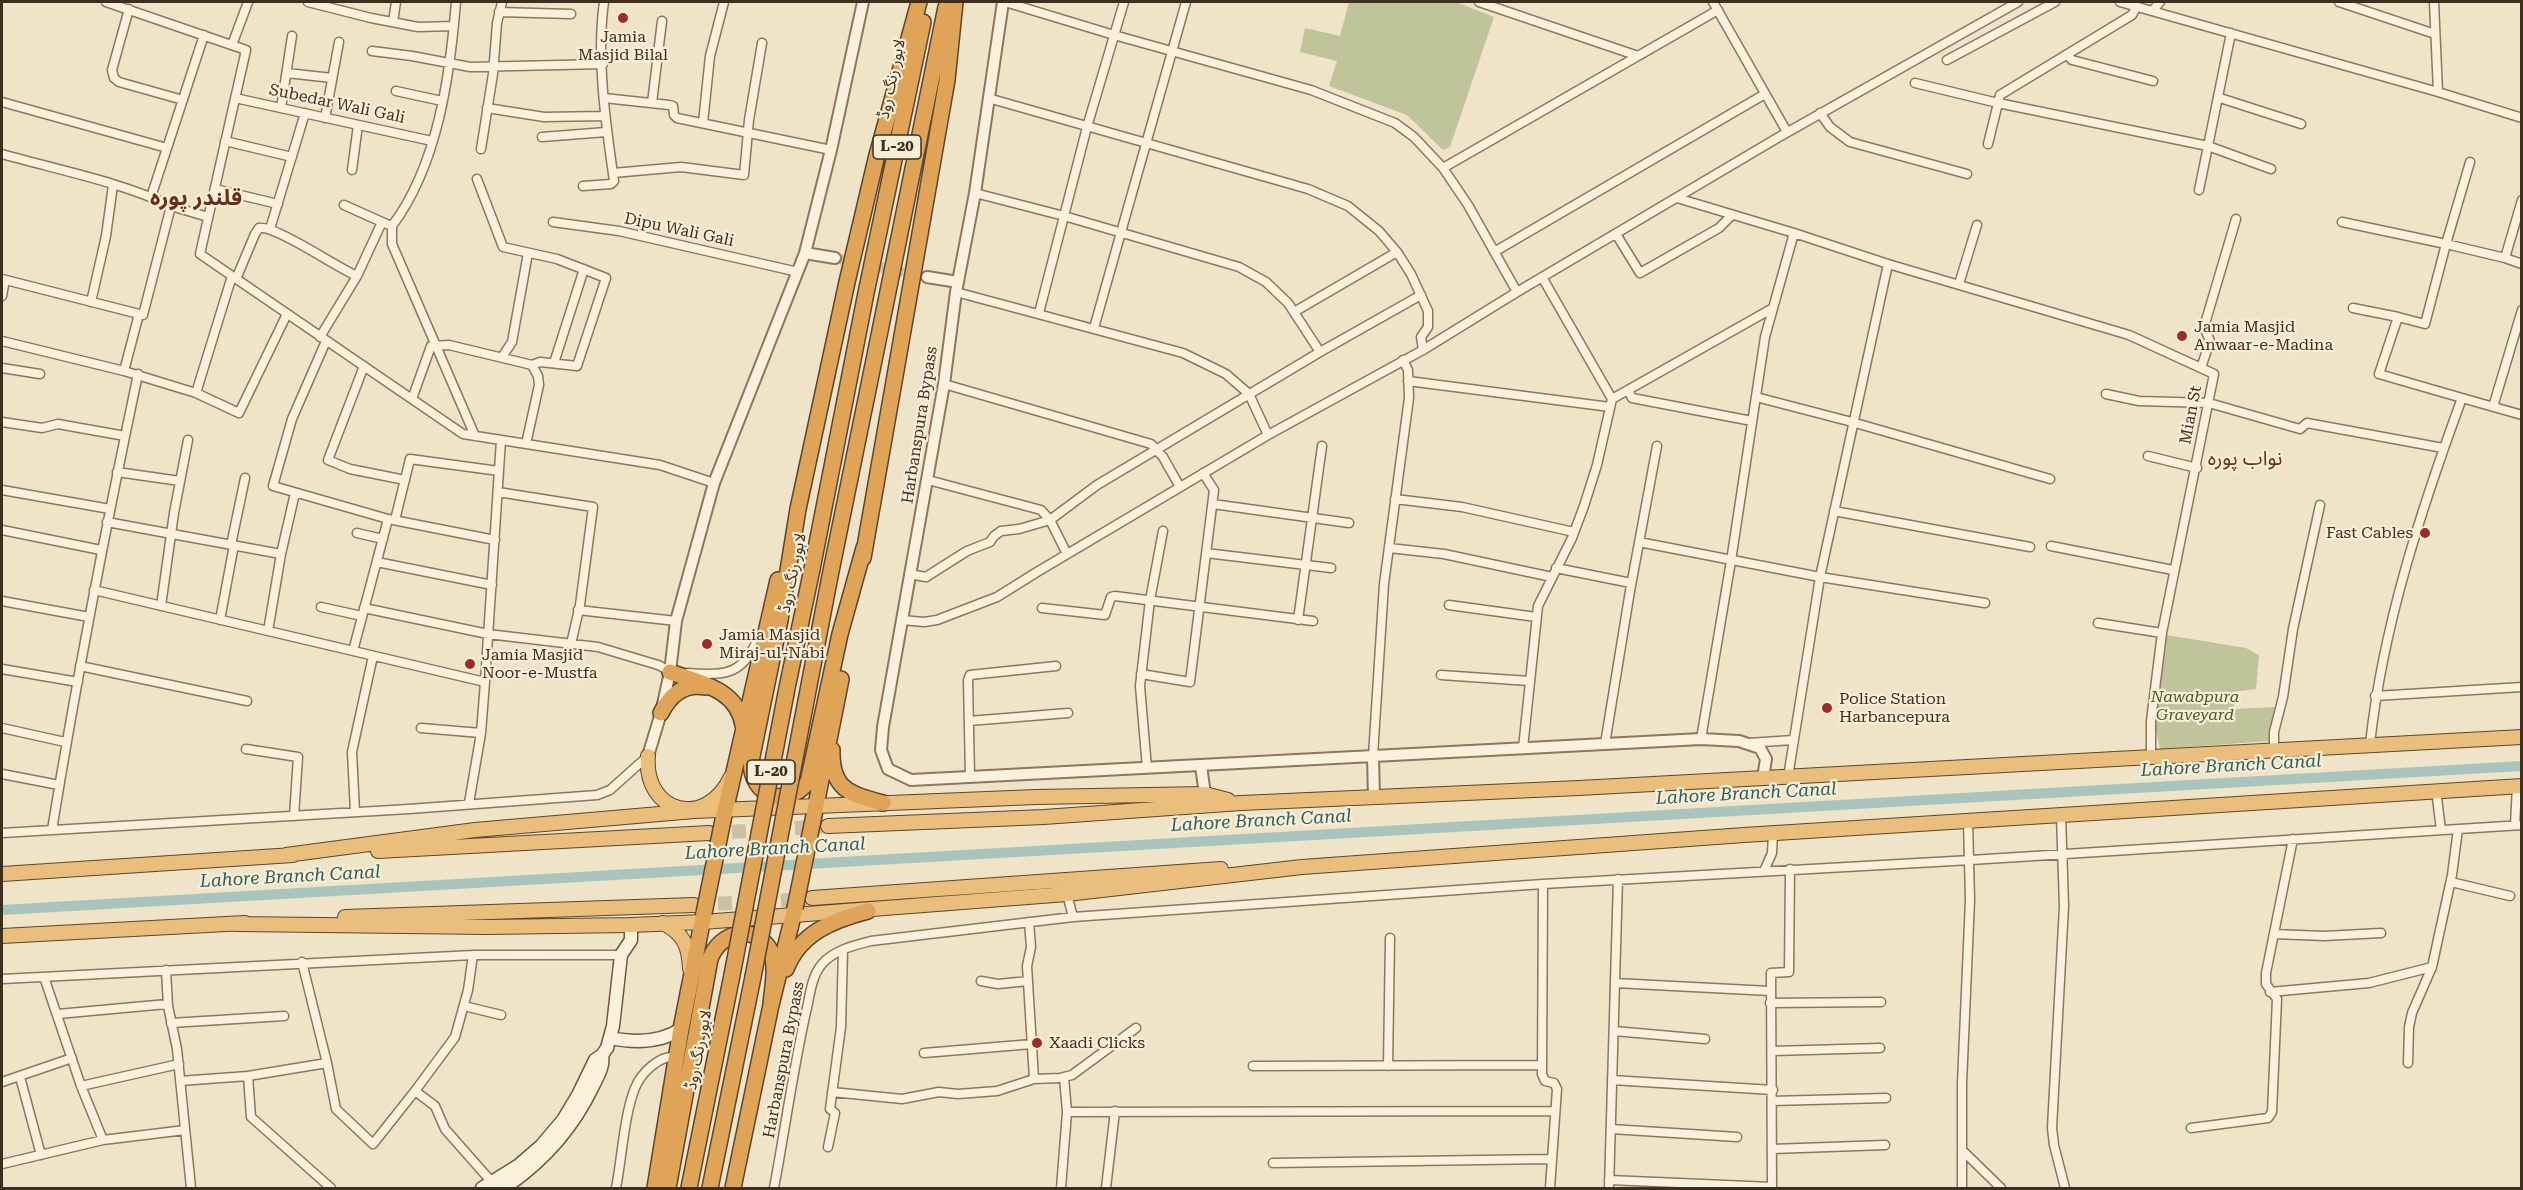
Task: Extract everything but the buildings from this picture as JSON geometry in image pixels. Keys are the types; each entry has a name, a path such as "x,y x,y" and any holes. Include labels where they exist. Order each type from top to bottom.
{"highway":[{"path":"655,1188 691,980 700,914 770,612 798,509 873,170 919,2"},
{"name":"لاہور رنگ روڈ","path":"689,1188 866,293 927,2"},
{"name":"L-20","path":"710,1188 830,576 947,2"},
{"path":"733,1188 832,732 947,80 956,2"},
{"path":"798,509 780,620 751,761 754,779 766,793 784,797 794,795 808,782 840,634 864,548"},
{"path":"670,672 726,694 735,703 744,728"},
{"path":"661,712 667,701 687,687 714,688"},
{"path":"832,732 831,757 836,780 844,789 858,797 883,803"},
{"path":"828,826 1044,817 1241,803 1788,777 2522,737"},
{"path":"648,756 647,769 650,782 667,802 694,811 724,815 815,810 883,803 1204,794 1241,803"},
{"path":"286,855 475,830 694,811 719,796 734,771"},
{"path":"812,898 1189,870 1302,867 2519,786"},
{"path":"2,874 286,855 709,833"},
{"path":"2,936 378,915 868,911 1067,894 1302,867"},
{"path":"771,1005 789,961 810,936 837,919 868,911"},
{"path":"237,924 631,926 663,923 700,914"},
{"path":"663,923 681,934 687,943 691,980"},
{"path":"668,1188 710,959 718,943 726,937 745,933 764,942 774,960 771,1005"}],"main road":[{"path":"490,1186 541,1146 563,1120 595,1060 602,1055 610,1038 621,955 631,940 631,926"},
{"path":"610,1038 624,1041 663,1039 681,1029"},
{"path":"504,1188 527,1173 570,1125 585,1102 604,1064 602,1055"}],"street":[{"path":"106,2 246,50 200,254 463,434 660,465 714,483"},
{"path":"232,45 248,2"},
{"path":"308,2 418,27 454,26"},
{"path":"393,22 396,2"},
{"path":"456,2 450,63 432,141 402,213 392,226 392,244 475,436"},
{"path":"481,149 501,2"},
{"path":"584,186 611,184 614,181 605,116 604,2"},
{"path":"703,123 710,56 724,2"},
{"path":"2,832 294,816 597,795 610,790 648,756 670,672 675,621 714,483 805,253 831,150 863,2"},
{"path":"1004,2 1311,90 1383,117 1414,137 1443,168 1468,205 1516,292"},
{"name":"Harbanspura Bypass","path":"970,777 911,780 888,769 881,750 909,574 944,384 957,287 975,193 1004,2"},
{"path":"1039,313 1087,127 1124,2"},
{"path":"1094,328 1144,143 1186,2"},
{"path":"1479,2 1497,5 1638,56"},
{"path":"1713,2 1787,132"},
{"path":"902,620 924,622 951,616 998,597 1268,435 1423,350 1516,292 1787,132 2018,2"},
{"path":"1947,60 2055,2"},
{"path":"2120,2 2522,118"},
{"path":"2153,10 2154,6 2160,2"},
{"path":"2339,2 2435,34"},
{"path":"2434,2 2438,92"},
{"path":"1988,144 2000,95 2132,15 2137,6"},
{"path":"129,9 112,70 114,78 119,82 183,100"},
{"path":"1443,168 1718,10"},
{"path":"499,12 571,14"},
{"path":"652,103 662,21"},
{"path":"2199,190 2220,98 2231,33"},
{"path":"151,197 204,35"},
{"path":"281,108 292,36"},
{"path":"325,118 339,42"},
{"path":"613,173 681,167 744,175 762,44"},
{"path":"372,51 470,67 603,64"},
{"path":"2067,55 2072,60 2153,81"},
{"path":"287,73 332,78"},
{"path":"1915,82 1998,103 2208,146 2271,169"},
{"path":"396,91 442,101"},
{"path":"1494,252 1765,94"},
{"name":"Subedar Wali Gali","path":"235,98 432,141"},
{"path":"604,98 673,106 674,116 677,118 831,150"},
{"path":"2220,98 2301,124"},
{"path":"988,99 1308,189 1348,206 1361,215 1397,252 1411,274 1429,318 1428,327 1421,337 1423,350"},
{"path":"2,114 3,103 167,148"},
{"path":"487,108 544,117 605,116"},
{"path":"270,229 305,113"},
{"path":"1820,113 1830,127 1850,142 1967,174"},
{"path":"352,170 358,124"},
{"path":"542,137 606,132"},
{"path":"225,141 292,157"},
{"path":"2,154 113,185 208,218"},
{"path":"2353,308 2425,324 2470,162"},
{"path":"412,399 431,346 435,345 449,345 532,365 540,362 577,366 606,278 557,259 503,248 477,179"},
{"path":"91,302 106,236 113,185"},
{"path":"214,189 278,204"},
{"path":"975,193 1064,216 1119,234 1239,267 1266,282 1288,303 1320,352"},
{"name":"Mian St","path":"1677,198 1888,264 2129,334 2214,374 2197,468 2173,570 2162,633 2151,721 2151,757"},
{"path":"2505,258 2522,200"},
{"path":"344,205 392,226"},
{"path":"2,296 3,279 143,315 171,206"},
{"path":"1616,234 1640,273 1719,228 1732,215"},
{"path":"2201,368 2210,341 2204,327 2236,219"},
{"path":"382,222 357,276 323,339 292,419 273,486 392,520 495,540"},
{"name":"Dipu Wali Gali","path":"553,222 619,231 798,272"},
{"path":"2342,222 2446,244 2522,264"},
{"path":"1959,284 1977,225"},
{"path":"196,393 234,277 259,228 270,229 337,268 357,276"},
{"path":"1701,739 1765,337 1794,233"},
{"path":"1294,312 1397,252"},
{"path":"502,357 512,342 528,253"},
{"path":"805,253 835,258"},
{"path":"1788,777 1792,740 1820,577 1888,264"},
{"path":"554,363 584,269"},
{"path":"927,277 1039,313 1183,353 1226,374 1249,394 1268,435"},
{"path":"1542,277 1611,403"},
{"path":"909,574 926,577 968,551 990,542 993,536 1001,531 1019,529 1050,520 1097,485 1320,352 1420,296"},
{"path":"1523,748 1538,606 1574,532 1597,465 1611,403 1628,390 1773,308"},
{"path":"2493,407 2522,310"},
{"path":"124,371 139,314"},
{"path":"2,341 138,374 196,393 239,413 287,314"},
{"path":"2398,317 2379,374 2522,415"},
{"path":"1374,798 1373,756 1384,584 1409,398 1403,360"},
{"path":"526,444 539,384 538,376 532,365"},
{"path":"364,366 328,460 350,469 405,480"},
{"path":"2,368 40,374"},
{"path":"52,830 65,742 101,550 138,374"},
{"path":"1408,381 1611,403"},
{"path":"944,384 1151,444 1180,487"},
{"path":"1628,390 1632,398 1752,421"},
{"path":"2106,394 2139,401 2209,403 2300,429 2307,423 2443,448"},
{"path":"1756,397 2050,479"},
{"path":"2370,744 2375,696 2415,529 2462,398"},
{"path":"2,422 42,428 58,424 125,436"},
{"path":"161,606 188,440"},
{"path":"469,803 481,733 501,440"},
{"path":"1298,620 1322,446"},
{"path":"1605,744 1631,584 1657,446"},
{"path":"2148,456 2197,468"},
{"path":"353,651 383,539 392,520 410,459 499,471"},
{"path":"117,472 180,481"},
{"path":"1141,674 1190,682 1215,490 1203,473"},
{"path":"220,620 244,478"},
{"path":"928,480 1041,510 1050,520 1067,554"},
{"path":"2,490 110,509"},
{"path":"498,492 593,507 571,644"},
{"path":"268,631 281,554 295,493"},
{"path":"1395,499 1462,507 1574,532"},
{"path":"1213,504 1349,523"},
{"path":"2274,749 2274,732 2283,697 2293,629 2320,505"},
{"path":"1834,511 2030,547"},
{"path":"107,522 281,554"},
{"path":"2,531 101,550"},
{"path":"1147,768 1142,722 1141,674 1150,600 1163,531"},
{"path":"357,533 383,539"},
{"path":"1639,542 1820,577 1984,603"},
{"path":"2051,546 2173,570"},
{"path":"1389,548 1444,554 1552,577"},
{"path":"1206,553 1331,568"},
{"path":"377,562 492,585"},
{"path":"1556,568 1631,584"},
{"path":"94,590 485,682"},
{"path":"1042,608 1100,616 1105,615 1111,597 1115,596 1313,621"},
{"path":"2,601 89,617"},
{"path":"1449,605 1536,617"},
{"path":"321,607 488,634 598,647 658,665 670,672 699,674 731,672 741,666 750,657 770,612"},
{"path":"578,610 675,621"},
{"path":"2098,623 2162,633"},
{"path":"355,812 352,752 372,656"},
{"path":"80,666 247,701"},
{"path":"1056,666 970,675 968,680 970,777 1701,739 1748,743 1792,740"},
{"path":"2,669 78,682"},
{"path":"1441,675 1529,681"},
{"path":"2375,696 2522,687"},
{"path":"969,721 1068,713"},
{"path":"2,728 65,742"},
{"path":"421,728 481,733"},
{"path":"1748,743 1760,748 1764,753 1766,759 1763,778"},
{"path":"246,749 298,757 294,816"},
{"path":"1201,766 1204,794"},
{"path":"2,774 59,785"},
{"path":"828,1147 835,1113 830,1109 841,1027 843,950 872,941 1073,917 1618,879 2064,855 2518,825 2519,786"},
{"path":"2436,790 2441,830"},
{"path":"2061,816 2064,855 2063,917 2052,1128 2065,1188"},
{"path":"1962,1188 1962,1083 1971,860 1968,821"},
{"path":"2408,1063 2410,1020 2432,967 2451,882 2458,829"},
{"path":"1764,871 1772,853 1773,834"},
{"path":"2191,1128 2268,1118 2272,1112 2277,999 2266,984 2266,973 2293,839"},
{"path":"1618,879 1609,1184 1772,1188 1771,973 1789,972 1790,869"},
{"path":"2451,882 2510,896"},
{"path":"1543,884 1542,1074 1545,1081 1554,1083 1557,1089 1550,1188"},
{"path":"1067,894 1073,917"},
{"path":"1029,922 1031,947 1027,966 1034,1079"},
{"path":"2274,934 2324,936 2381,933"},
{"path":"1388,1066 1390,938"},
{"name":"Harbanspura Bypass","path":"774,1188 814,979 821,965 843,950"},
{"path":"302,962 336,1109 373,1144 416,1091 455,1037 464,1006 473,955"},
{"path":"2,979 473,955 621,955"},
{"path":"2270,992 2369,984 2432,967"},
{"path":"166,970 167,1004 178,1064 191,1188"},
{"path":"44,977 81,1086 103,1140"},
{"path":"981,981 998,984 1028,981"},
{"path":"1615,983 1770,991"},
{"path":"1770,1003 1881,1002"},
{"path":"58,1014 167,1004"},
{"path":"464,1006 501,1015"},
{"path":"171,1023 284,1016"},
{"path":"832,1092 903,1099 939,1092 958,1094 996,1091 1034,1079 1064,1077 1072,1075 1136,1028"},
{"path":"1614,1031 1705,1039"},
{"path":"924,1053 1032,1044"},
{"path":"1772,1052 1880,1048"},
{"path":"616,1188 635,1086 658,1062 666,1057 677,1057"},
{"path":"2,1082 72,1058"},
{"path":"180,1081 248,1076 327,1063"},
{"path":"81,1086 178,1064"},
{"path":"1253,1066 1542,1065"},
{"path":"248,1076 251,1117 331,1188"},
{"path":"20,1077 41,1155"},
{"path":"1061,1188 1067,1112 1064,1077"},
{"path":"1612,1080 1773,1090"},
{"path":"416,1091 435,1106 445,1130 490,1186"},
{"path":"1772,1101 1886,1098"},
{"path":"1106,1188 1115,1111"},
{"path":"1067,1112 1555,1111"},
{"path":"1611,1129 1737,1137"},
{"path":"2,1164 103,1140 185,1130"},
{"path":"1772,1149 1886,1145"},
{"path":"1962,1150 2001,1188"},
{"path":"1273,1163 1551,1159"}],"green space":[{"path":"1349,2 1456,2 1494,17 1450,147 1443,150 1407,115 1329,86 1337,61 1300,52 1305,28 1340,36"},
{"name":"Nawabpura Graveyard","path":"2166,635 2246,648 2259,655 2256,689 2233,692 2234,709 2275,707 2269,741 2160,749 2154,721"}],"waterway":[{"name":"Lahore Branch Canal","path":"2,910 2522,766"}],"tunnel":[{"path":"835,258 927,277"},
{"path":"711,833 828,826"},
{"path":"697,905 807,899"}],"place":[{"name":"Jamia Masjid Bilal","path":"623,18"},
{"name":"Jamia Masjid Anwaar-e-Madina","path":"2182,336"},
{"name":"Fast Cables","path":"2425,533"},
{"name":"Jamia Masjid Miraj-ul-Nabi","path":"707,644"},
{"name":"Jamia Masjid Noor-e-Mustfa","path":"470,664"},
{"name":"Police Station Harbancepura","path":"1827,708"},
{"name":"Xaadi Clicks","path":"1037,1043"}],"district":[{"name":"قلندر پورہ","path":"196,199"},
{"name":"نواب پورہ","path":"2245,459"}]}
